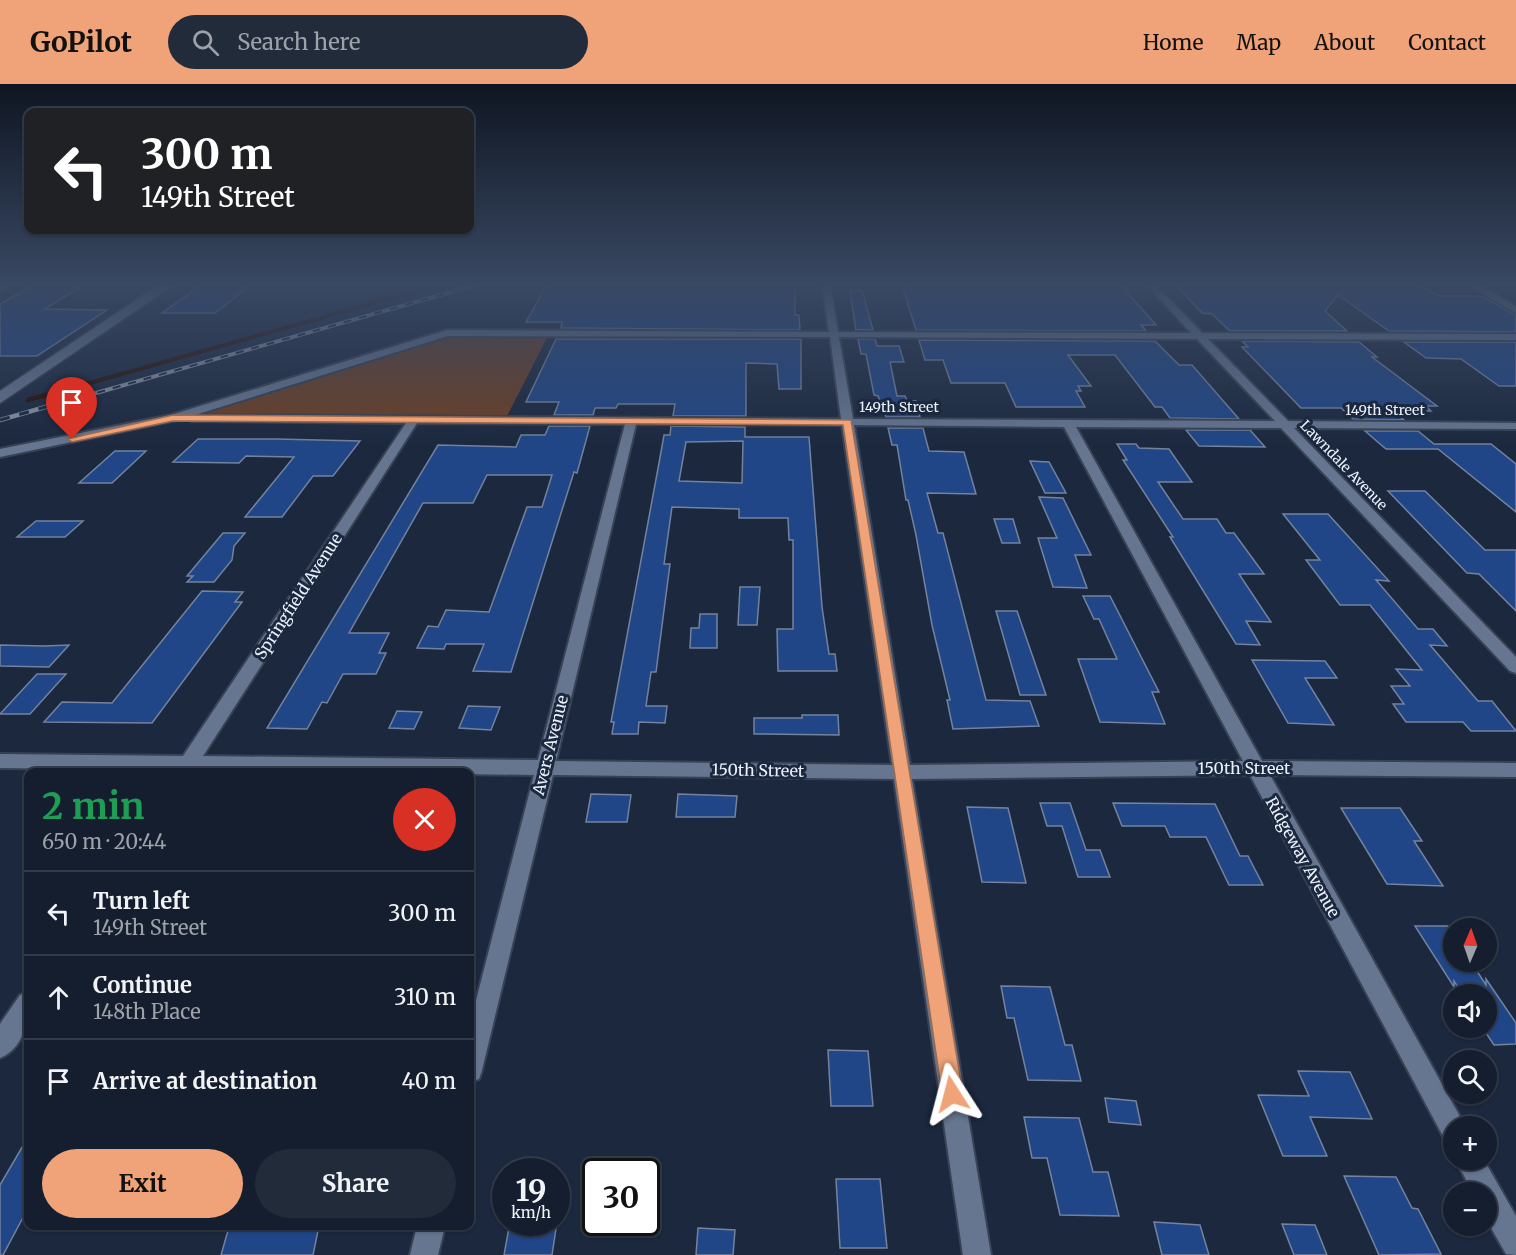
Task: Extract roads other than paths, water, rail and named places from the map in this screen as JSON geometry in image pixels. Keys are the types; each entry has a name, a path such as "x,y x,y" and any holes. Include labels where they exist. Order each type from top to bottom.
{"main road":[{"path":"0,398 88,339"}],"street":[{"path":"0,453 173,418 429,339"},
{"path":"835,339 977,1255"},
{"name":"Lawndale Avenue","path":"1202,339 1516,667"},
{"name":"149th Street","path":"173,418 1284,424 1514,428"},
{"name":"Springfield Avenue","path":"186,768 414,419"},
{"name":"Avers Avenue","path":"474,1054 631,421"},
{"name":"Ridgeway Avenue","path":"1068,423 1253,768 1446,1116"},
{"name":"150th Street","path":"0,761 186,768 544,768 902,772 1253,768 1516,770"},
{"path":"0,1046 24,1009"},
{"path":"1475,1170 1516,1244"},
{"path":"424,1255 430,1230"}],"waterway":[{"path":"40,397 247,339"},
{"path":"28,400 45,395"}],"railway":[{"path":"82,397 287,339"},
{"path":"0,420 87,395"}]}
